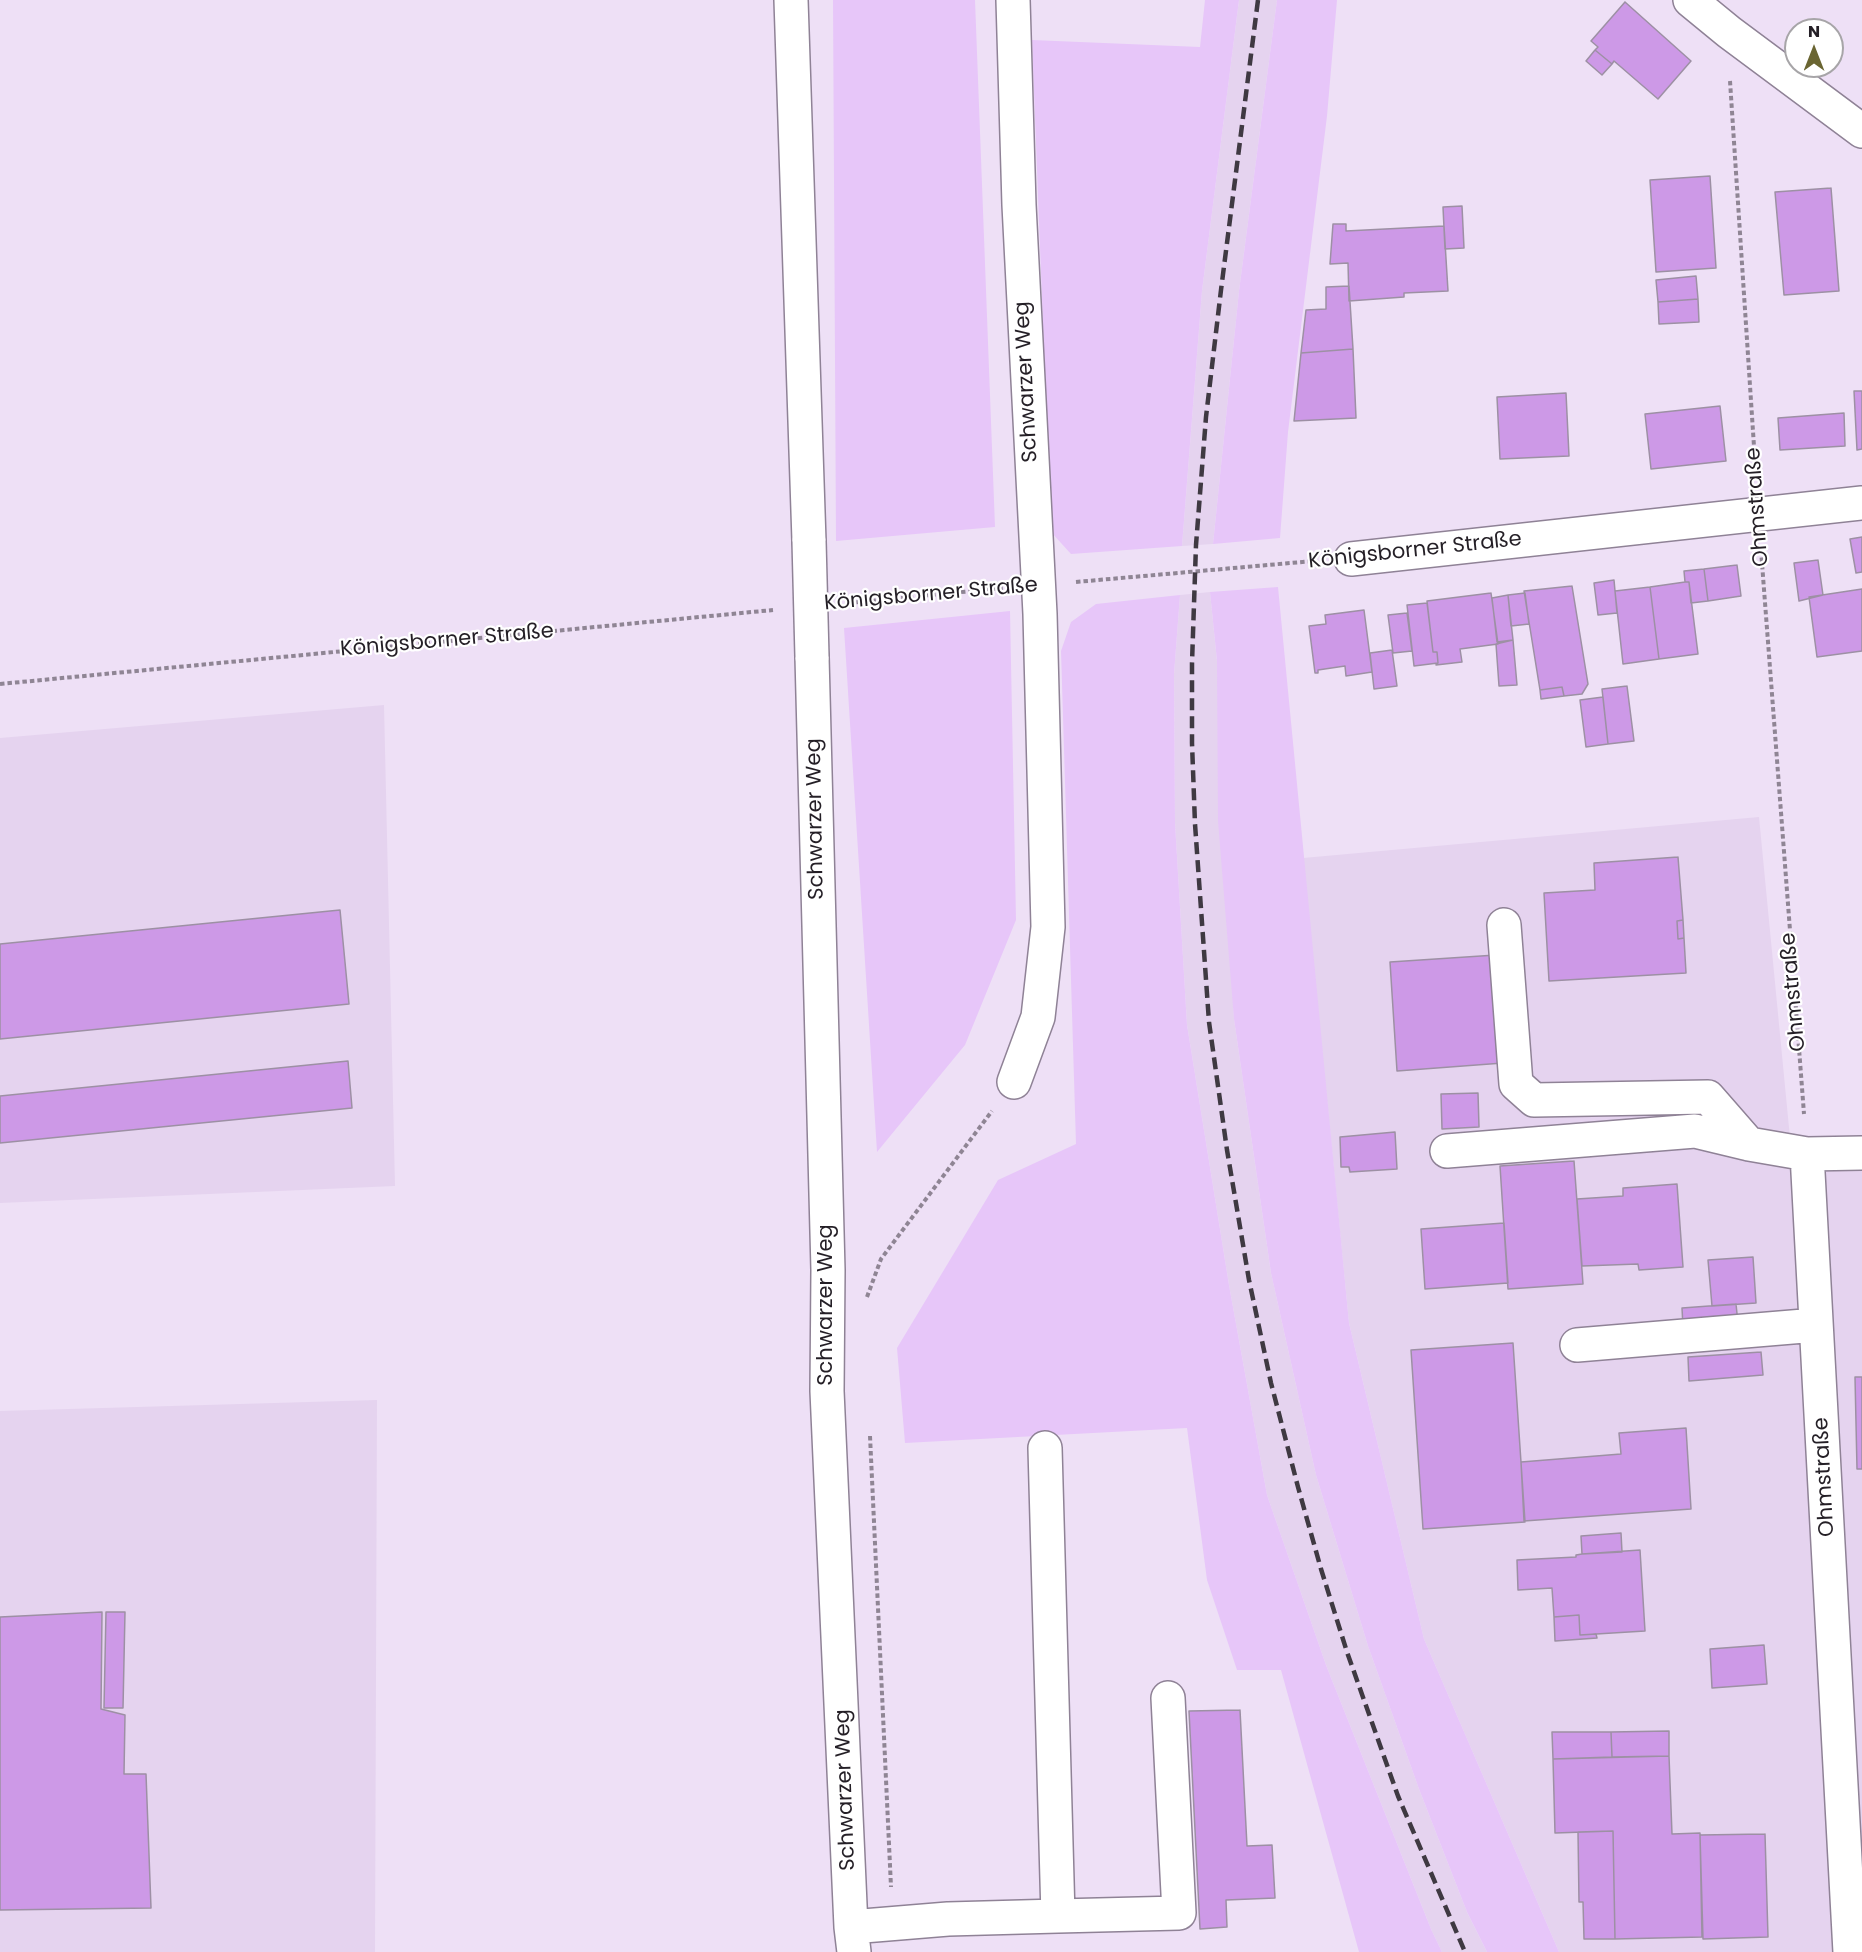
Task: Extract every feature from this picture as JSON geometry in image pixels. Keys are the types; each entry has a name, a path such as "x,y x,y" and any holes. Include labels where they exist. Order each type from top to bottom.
{"street":[{"name":"Schwarzer Weg","path":"791,0 809,541 828,1270 827,1391 852,1940"},
{"name":"Schwarzer Weg","path":"1013,0 1018,205 1038,585 1048,927 1038,1017 1014,1082"},
{"path":"1690,0 1729,32 1862,131"},
{"name":"Königsborner Straße","path":"1351,559 1862,502"},
{"path":"1504,925 1516,1084 1534,1100 1708,1097 1749,1144"},
{"path":"1447,1151 1695,1131 1749,1144 1807,1154 1862,1153"},
{"name":"Ohmstraße","path":"1807,1154 1850,1952"},
{"path":"1577,1345 1816,1325"},
{"path":"1045,1448 1058,1916"},
{"path":"852,1940 893,1924 948,1919 1179,1913 1168,1698"}],"path":[{"name":"Ohmstraße","path":"1729,32 1731,126 1758,515 1807,1154"},
{"name":"Königsborner Straße","path":"847,603 1351,559"},
{"name":"Königsborner Straße","path":"0,684 775,610"},
{"path":"864,1307 881,1259 1014,1082"},
{"path":"869,1425 893,1924"}],"shaded area":[{"path":"833,0 975,0 995,527 836,541"},
{"path":"1205,0 1239,0 1202,291 1182,546 1071,554 1051,532 1032,40 1200,47"},
{"path":"1239,0 1277,0 1239,291 1213,544 1182,546 1202,291"},
{"path":"1277,0 1337,0 1327,116 1288,432 1280,538 1213,544 1239,291"},
{"path":"1278,587 1349,1323 1424,1639 1559,1952 1487,1952 1467,1912 1419,1789 1368,1646 1316,1475 1271,1273 1234,1019 1218,821 1217,661 1210,592"},
{"path":"1210,592 1217,661 1234,1019 1271,1273 1316,1475 1368,1646 1419,1789 1467,1912 1487,1952 1442,1952 1326,1665 1267,1495 1229,1285 1187,1025 1175,823 1174,674 1180,595"},
{"path":"1180,595 1174,674 1175,823 1187,1025 1229,1285 1267,1495 1326,1665 1442,1952 1359,1952 1281,1670 1237,1670 1207,1580 1187,1428 905,1443 897,1348 998,1180 1076,1144 1061,651 1071,622 1096,604"},
{"path":"1010,611 1016,920 965,1045 877,1152 844,628"},
{"path":"384,705 395,1186 0,1203 0,738"},
{"path":"1759,817 1793,1169 1862,1170 1862,1952 1559,1952 1424,1639 1349,1323 1303,858"},
{"path":"377,1400 375,1952 0,1952 0,1411"}],"building":[{"path":"1625,2 1691,61 1658,99 1614,61 1612,64 1595,50 1598,47 1591,41"},
{"path":"1595,50 1612,64 1602,75 1586,61"},
{"path":"1710,176 1716,268 1656,272 1650,180"},
{"path":"1831,188 1839,291 1784,295 1775,192"},
{"path":"1462,206 1464,248 1445,249 1443,207"},
{"path":"1333,224 1346,224 1346,231 1444,226 1448,291 1404,293 1404,297 1349,301 1348,263 1330,264"},
{"path":"1696,276 1698,299 1658,302 1656,280"},
{"path":"1349,286 1353,349 1301,353 1306,310 1326,309 1326,287"},
{"path":"1698,299 1699,322 1659,324 1658,302"},
{"path":"1353,349 1356,418 1294,421 1301,353"},
{"path":"1854,391 1862,391 1862,449 1857,450"},
{"path":"1566,393 1569,456 1500,459 1497,397"},
{"path":"1720,406 1726,461 1651,469 1645,414"},
{"path":"1844,413 1845,446 1780,450 1778,418"},
{"path":"1862,537 1862,572 1856,573 1850,539"},
{"path":"1818,560 1823,595 1799,601 1794,563"},
{"path":"1737,565 1741,596 1708,601 1704,569"},
{"path":"1704,569 1708,601 1691,603 1689,582 1685,582 1684,571"},
{"path":"1614,580 1617,613 1598,615 1594,583"},
{"path":"1689,582 1698,654 1659,659 1650,587"},
{"path":"1572,586 1588,684 1582,694 1564,696 1562,687 1540,690 1524,591"},
{"path":"1650,587 1659,659 1623,664 1615,591"},
{"path":"1862,589 1862,651 1817,657 1809,597"},
{"path":"1491,593 1498,644 1460,649 1462,662 1436,665 1438,663 1437,652 1433,652 1427,601"},
{"path":"1525,593 1529,624 1511,626 1508,595"},
{"path":"1508,595 1513,640 1497,642 1492,598"},
{"path":"1427,603 1433,652 1437,652 1438,663 1414,666 1407,605"},
{"path":"1364,610 1372,672 1346,676 1345,666 1318,670 1318,673 1315,673 1309,626 1326,624 1325,615"},
{"path":"1407,613 1412,651 1393,653 1388,615"},
{"path":"1513,640 1517,685 1499,686 1496,644"},
{"path":"1392,650 1397,686 1374,689 1370,653"},
{"path":"1627,686 1634,741 1608,744 1602,689"},
{"path":"1562,687 1564,696 1541,699 1540,690"},
{"path":"1603,697 1608,744 1586,747 1580,700"},
{"path":"1678,857 1683,920 1677,921 1678,939 1684,938 1686,973 1549,981 1544,893 1595,890 1594,863"},
{"path":"340,910 349,1004 0,1039 0,944"},
{"path":"1683,920 1684,938 1678,939 1677,921"},
{"path":"1496,955 1503,1063 1397,1071 1390,962"},
{"path":"348,1061 352,1108 0,1143 0,1096"},
{"path":"1478,1093 1479,1127 1442,1129 1441,1094"},
{"path":"1395,1132 1397,1169 1350,1172 1349,1167 1341,1167 1340,1137"},
{"path":"1574,1161 1583,1284 1508,1289 1500,1166"},
{"path":"1677,1184 1683,1267 1639,1270 1638,1264 1582,1266 1577,1199 1623,1196 1623,1188"},
{"path":"1504,1223 1508,1283 1425,1289 1421,1229"},
{"path":"1753,1257 1756,1303 1712,1306 1708,1260"},
{"path":"1736,1304 1738,1323 1683,1327 1682,1308"},
{"path":"1513,1343 1525,1522 1423,1529 1411,1350"},
{"path":"1761,1352 1763,1375 1689,1381 1688,1357"},
{"path":"1855,1377 1862,1377 1862,1469 1857,1469"},
{"path":"1686,1428 1691,1509 1524,1521 1521,1462 1621,1454 1619,1433"},
{"path":"1621,1533 1622,1552 1582,1554 1581,1536"},
{"path":"1640,1550 1645,1631 1580,1635 1579,1615 1554,1617 1552,1588 1518,1590 1517,1560"},
{"path":"102,1612 101,1709 125,1715 124,1774 146,1774 151,1908 0,1910 0,1617"},
{"path":"106,1612 125,1612 123,1708 104,1708"},
{"path":"1579,1615 1580,1635 1596,1634 1597,1638 1555,1641 1554,1617"},
{"path":"1764,1645 1767,1684 1712,1688 1710,1649"},
{"path":"1240,1710 1247,1846 1272,1845 1275,1898 1226,1900 1227,1927 1200,1929 1189,1711"},
{"path":"1669,1731 1669,1756 1612,1757 1611,1732"},
{"path":"1552,1732 1611,1732 1612,1757 1553,1759"},
{"path":"1669,1756 1672,1834 1700,1833 1702,1937 1615,1939 1613,1831 1555,1833 1553,1759"},
{"path":"1613,1831 1615,1939 1584,1939 1583,1902 1579,1902 1578,1832"},
{"path":"1765,1834 1768,1937 1703,1939 1700,1835"}],"railway":[{"path":"1258,0 1206,417 1196,545 1192,743 1195,824 1209,1022 1227,1150 1249,1280 1271,1383 1298,1487 1347,1652 1398,1796 1465,1952"}]}
